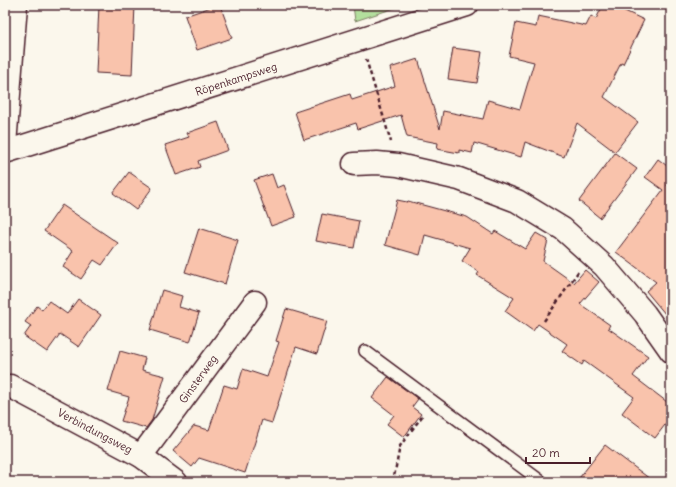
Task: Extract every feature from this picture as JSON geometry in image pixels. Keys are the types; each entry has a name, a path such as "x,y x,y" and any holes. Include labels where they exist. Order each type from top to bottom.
{"street":[{"path":"5,145 16,5"},
{"name":"Röpenkampsweg","path":"5,152 467,5"},
{"path":"354,164 377,163 398,165 459,179 517,201 563,229 604,266 645,314 671,351"},
{"name":"Ginsterweg","path":"141,456 254,302"},
{"name":"Verbindungsweg","path":"7,387 141,456 176,482"}],"lane":[{"path":"365,351 542,482"}],"path":[{"path":"360,39 398,165"},
{"path":"544,322 591,254"},
{"path":"393,482 400,446 434,401"}],"green space":[{"path":"353,5 404,5 355,21"}],"building":[{"path":"99,5 135,5 132,75 96,73"},
{"path":"220,5 232,38 197,50 185,16"},
{"path":"603,5 612,5 644,20 623,64 621,63 604,97 638,122 615,152 577,123 564,157 525,142 521,157 474,143 472,153 459,150 459,153 437,149 438,143 407,137 401,115 358,129 356,123 304,140 295,112 350,94 352,100 395,86 390,68 418,59 440,129 443,111 483,119 488,100 520,109 534,62 509,56 516,23 536,27 538,16 586,26 591,16 596,19"},
{"path":"453,48 482,52 477,83 448,79"},
{"path":"218,122 228,150 198,161 200,167 176,175 165,145 189,137 187,133"},
{"path":"615,153 637,169 600,218 579,201"},
{"path":"658,159 671,169 671,321 646,291 656,282 616,252 663,190 645,177"},
{"path":"129,172 152,188 136,210 113,193"},
{"path":"272,174 277,188 284,185 296,217 271,226 254,180"},
{"path":"397,200 408,201 467,217 493,234 495,231 525,249 536,233 548,240 543,261 574,283 585,270 599,282 580,304 610,325 608,328 648,356 633,376 671,405 671,417 655,438 622,413 634,397 584,361 582,365 562,351 567,344 538,324 533,331 505,311 514,298 477,275 479,272 462,261 470,248 425,235 420,255 385,245"},
{"path":"62,205 118,243 102,265 94,260 81,279 63,267 73,251 44,231"},
{"path":"322,214 359,221 354,248 316,241"},
{"path":"199,228 238,240 225,284 185,272"},
{"path":"162,290 182,296 179,307 199,313 190,342 150,330"},
{"path":"78,299 101,315 79,347 60,334 47,352 24,336 31,326 25,322 37,306 42,310 49,301 67,314"},
{"path":"286,309 327,321 317,354 296,347 272,423 262,420 245,473 199,458 192,467 173,451 194,426 209,430 224,385 237,389 243,369 267,377 279,342 276,341"},
{"path":"120,351 145,358 142,370 165,376 152,420 146,428 121,421 129,397 108,391"},
{"path":"388,377 418,399 412,407 421,414 404,437 387,424 394,415 372,398"},
{"path":"605,445 654,482 576,482"}]}
